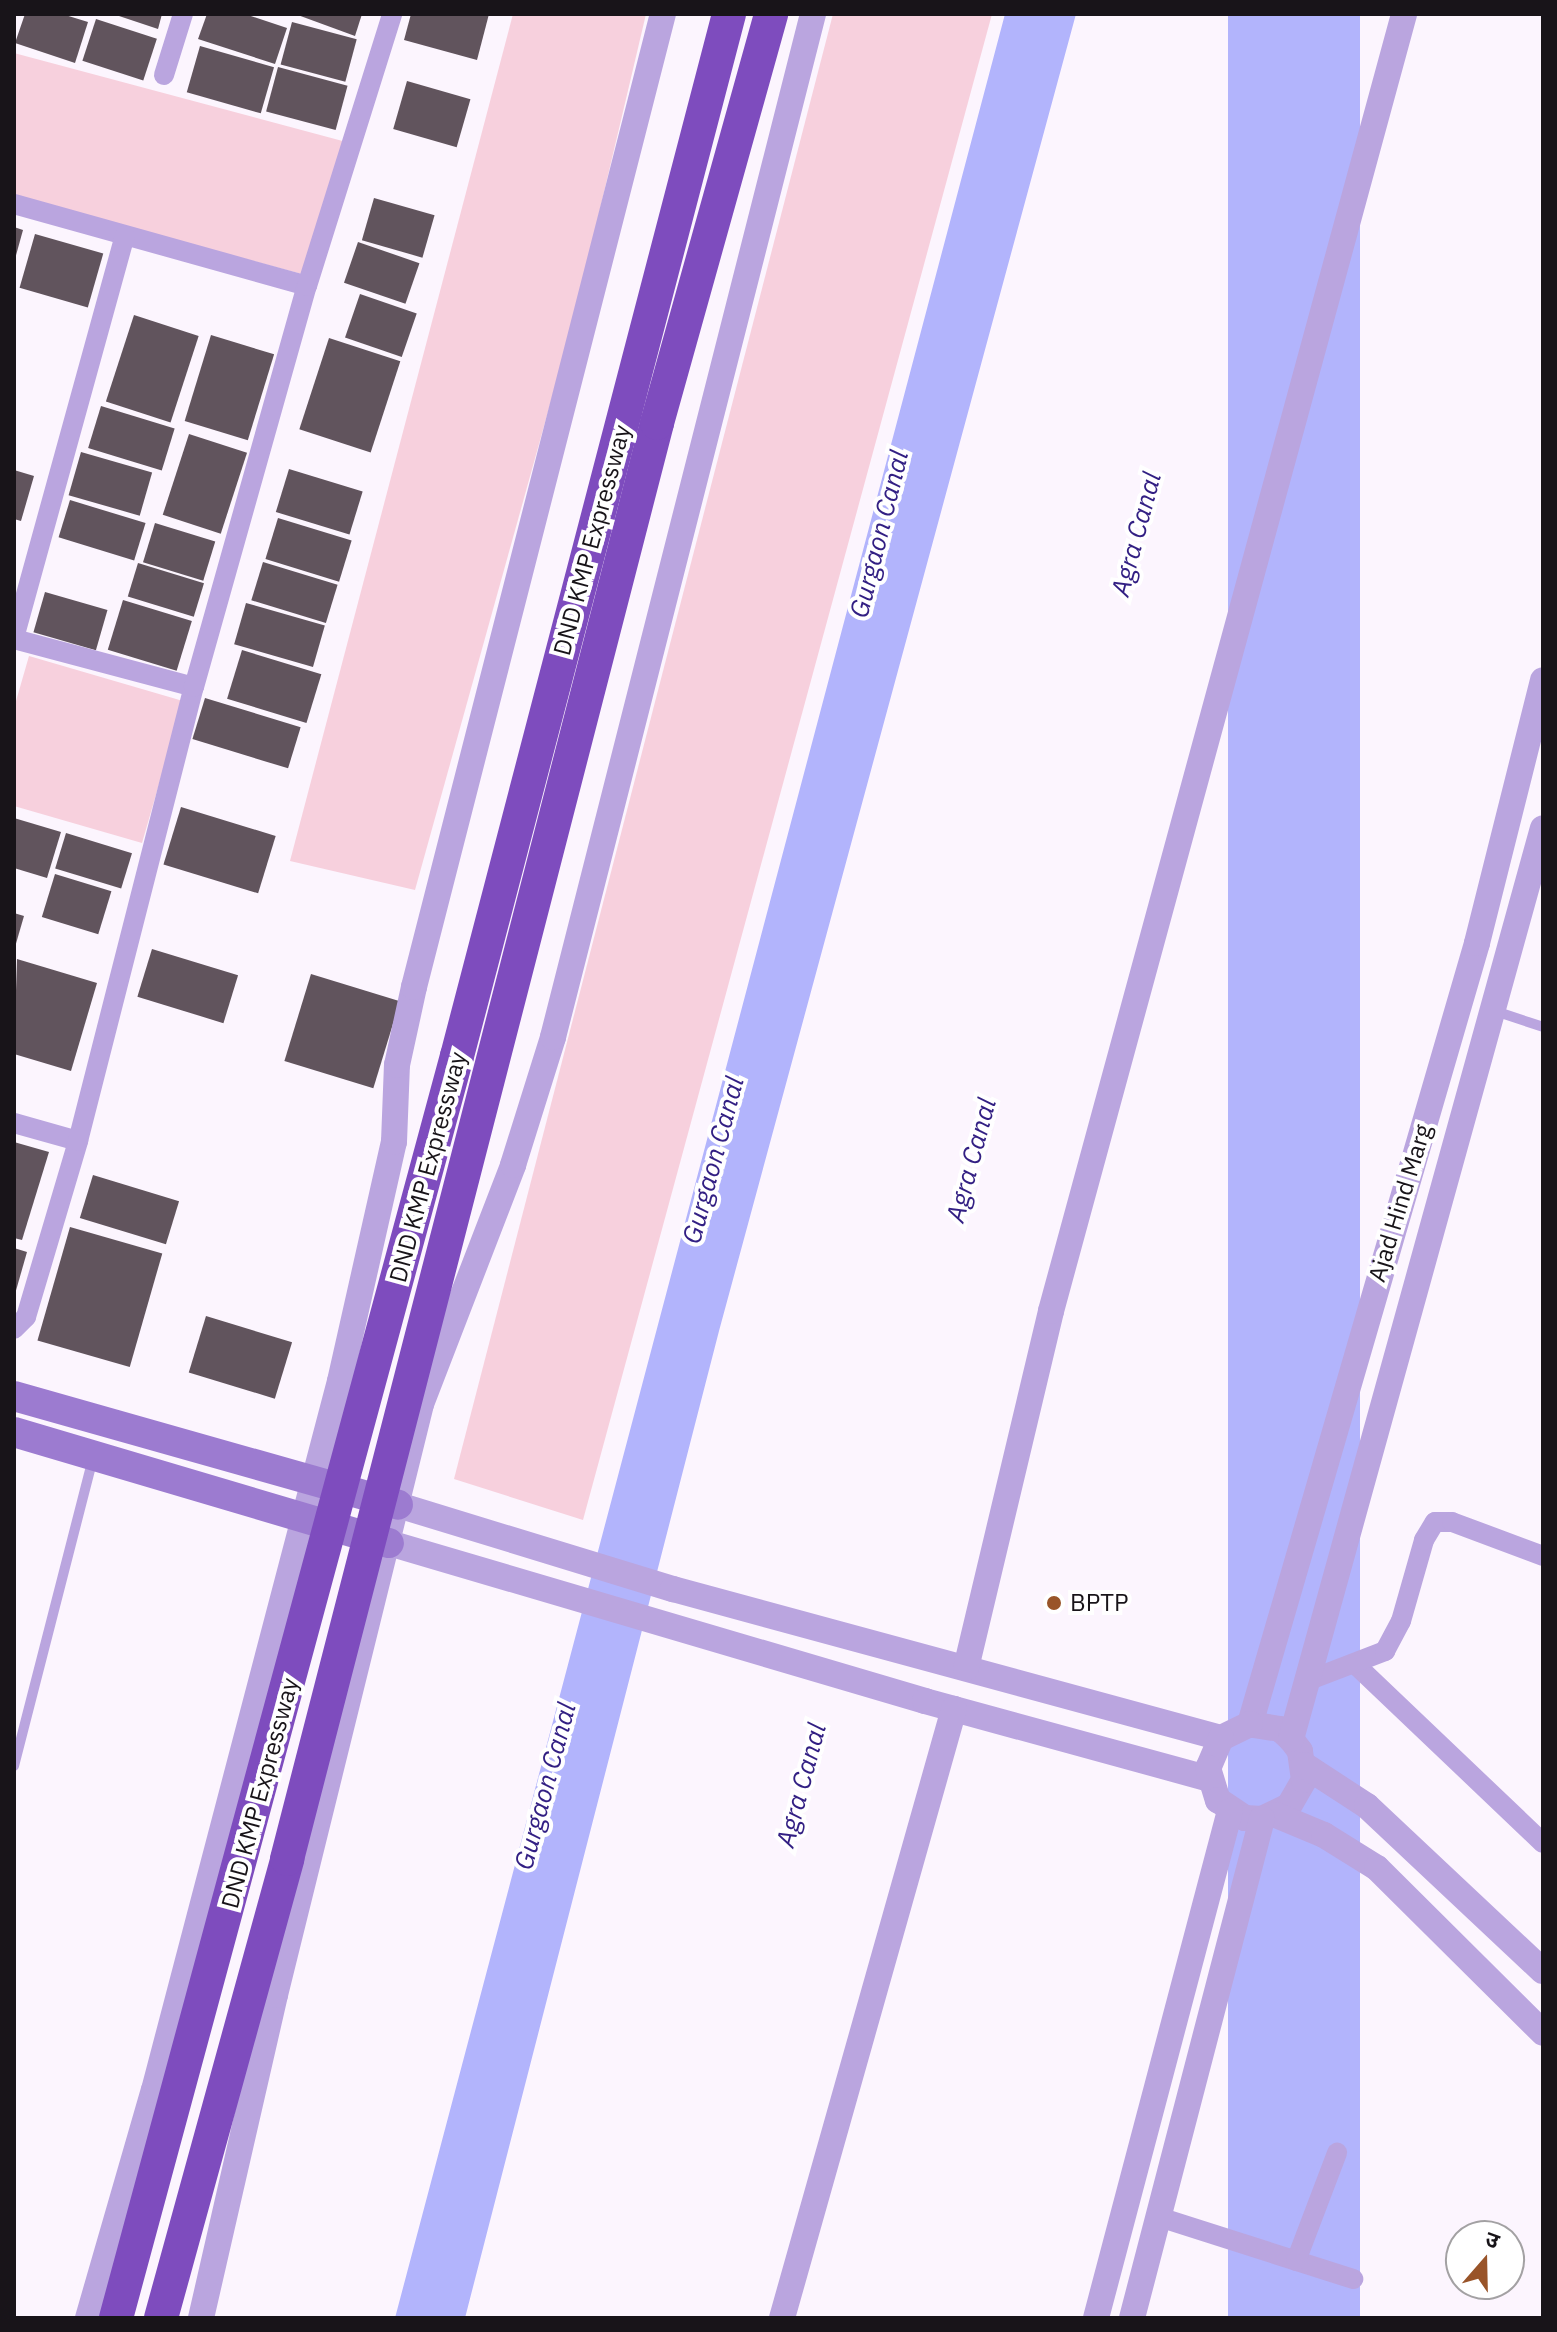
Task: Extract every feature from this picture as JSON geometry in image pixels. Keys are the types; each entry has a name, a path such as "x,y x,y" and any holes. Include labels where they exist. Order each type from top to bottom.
{"highway":[{"name":"DND KMP Expressway","path":"116,2318 457,1056 729,14"},
{"name":"DND KMP Expressway","path":"161,2318 494,1066 657,423 771,14"}],"main road":[{"path":"14,1396 398,1505"},
{"path":"14,1432 389,1543"}],"street":[{"path":"164,75 183,14"},
{"path":"14,1329 26,1317 78,1141 194,687 307,286 392,14"},
{"path":"88,2318 154,2090 310,1482 340,1381 394,1142 397,1065 414,987 663,14"},
{"path":"201,2318 275,1995 421,1404 513,1165 553,1037 660,600 813,14"},
{"path":"966,1668 1051,1311 1404,14"},
{"path":"14,204 307,286"},
{"path":"125,236 14,639 194,687"},
{"name":"Ajad Hind Marg","path":"1250,1724 1477,943 1543,680"},
{"path":"1291,1739 1495,1011 1543,828"},
{"path":"14,1123 78,1141"},
{"path":"1320,1481 1359,1492"},
{"path":"398,1505 673,1589 786,1616 1221,1738"},
{"path":"1307,1681 1374,1659 1394,1638 1424,1540 1435,1522 1452,1522 1543,1556"},
{"path":"389,1543 925,1701 1210,1779"},
{"path":"719,1640 730,1603"},
{"path":"1356,1665 1543,1843"},
{"path":"782,2318 954,1709"},
{"path":"1542,1966 1367,1806 1304,1765 1291,1739 1280,1729 1250,1724 1221,1738 1212,1752 1210,1779 1218,1800 1230,1811 1269,1817 1324,1835 1377,1868 1543,2033"},
{"path":"1132,2318 1269,1817 1298,1795 1304,1765"},
{"path":"1096,2318 1230,1811"},
{"path":"1296,2261 1337,2153"},
{"path":"1159,2217 1353,2279"}],"lane":[{"path":"1495,1011 1543,1027"},
{"path":"14,1766 93,1454"}],"shaded area":[{"path":"513,14 646,14 576,311 415,890 290,861"},
{"path":"833,14 992,14 583,1520 454,1479"},
{"path":"14,53 346,142 310,276 14,197"},
{"path":"29,656 183,701 142,843 14,806 14,708"}],"water":[{"name":"Gurgaon Canal","path":"1005,14 1076,14 719,1331 465,2318 395,2318"},
{"path":"1228,14 1360,14 1360,2318 1228,2318"}],"building":[{"path":"25,14 62,14 88,22 75,63 15,43"},
{"path":"113,14 162,14 158,29"},
{"path":"207,14 245,14 287,28 275,64 198,39"},
{"path":"295,14 362,14 355,36"},
{"path":"411,14 489,14 477,60 404,40"},
{"path":"96,19 157,39 143,81 82,61"},
{"path":"292,22 357,39 345,82 281,65"},
{"path":"200,46 274,67 261,113 187,92"},
{"path":"278,67 348,86 336,130 266,111"},
{"path":"407,81 470,99 457,147 393,129"},
{"path":"374,198 435,215 422,258 362,240"},
{"path":"14,227 23,230 15,259 14,258"},
{"path":"35,234 103,254 88,307 20,288"},
{"path":"358,242 419,263 405,304 344,283"},
{"path":"360,294 417,314 402,357 345,337"},
{"path":"134,315 199,336 171,423 106,402"},
{"path":"211,335 274,354 248,440 185,421"},
{"path":"329,338 400,361 371,452 299,429"},
{"path":"101,406 175,429 162,471 88,448"},
{"path":"189,434 247,453 221,534 163,515"},
{"path":"81,452 152,472 140,516 69,495"},
{"path":"289,469 363,492 349,535 276,512"},
{"path":"14,470 34,476 21,521 14,519"},
{"path":"70,500 146,523 134,560 59,537"},
{"path":"278,518 352,541 339,582 265,559"},
{"path":"155,523 215,541 203,581 143,562"},
{"path":"263,562 338,585 326,623 251,600"},
{"path":"138,563 204,583 194,617 128,596"},
{"path":"45,592 107,610 96,650 33,632"},
{"path":"123,600 192,621 177,671 108,650"},
{"path":"246,603 325,626 313,667 234,644"},
{"path":"242,650 321,674 306,723 227,699"},
{"path":"205,698 301,727 288,768 192,739"},
{"path":"181,807 276,836 258,893 163,864"},
{"path":"14,818 61,832 47,878 14,868"},
{"path":"66,833 132,853 121,889 55,868"},
{"path":"55,874 111,891 98,934 42,917"},
{"path":"14,913 24,916 15,947 14,947"},
{"path":"152,949 238,975 223,1023 137,997"},
{"path":"17,959 97,983 71,1071 14,1054"},
{"path":"311,974 400,1001 373,1088 284,1061"},
{"path":"14,1142 49,1152 22,1240 14,1238"},
{"path":"93,1175 179,1201 166,1244 80,1218"},
{"path":"70,1227 162,1253 130,1367 37,1340"},
{"path":"14,1248 27,1252 15,1294 14,1294"},
{"path":"206,1316 292,1342 275,1399 189,1372"}],"place":[{"name":"BPTP","path":"1054,1603"}],"water label":[{"name":"Agra Canal","path":"1136,534"},
{"name":"Agra Canal","path":"971,1160"},
{"name":"Agra Canal","path":"801,1785"}]}
